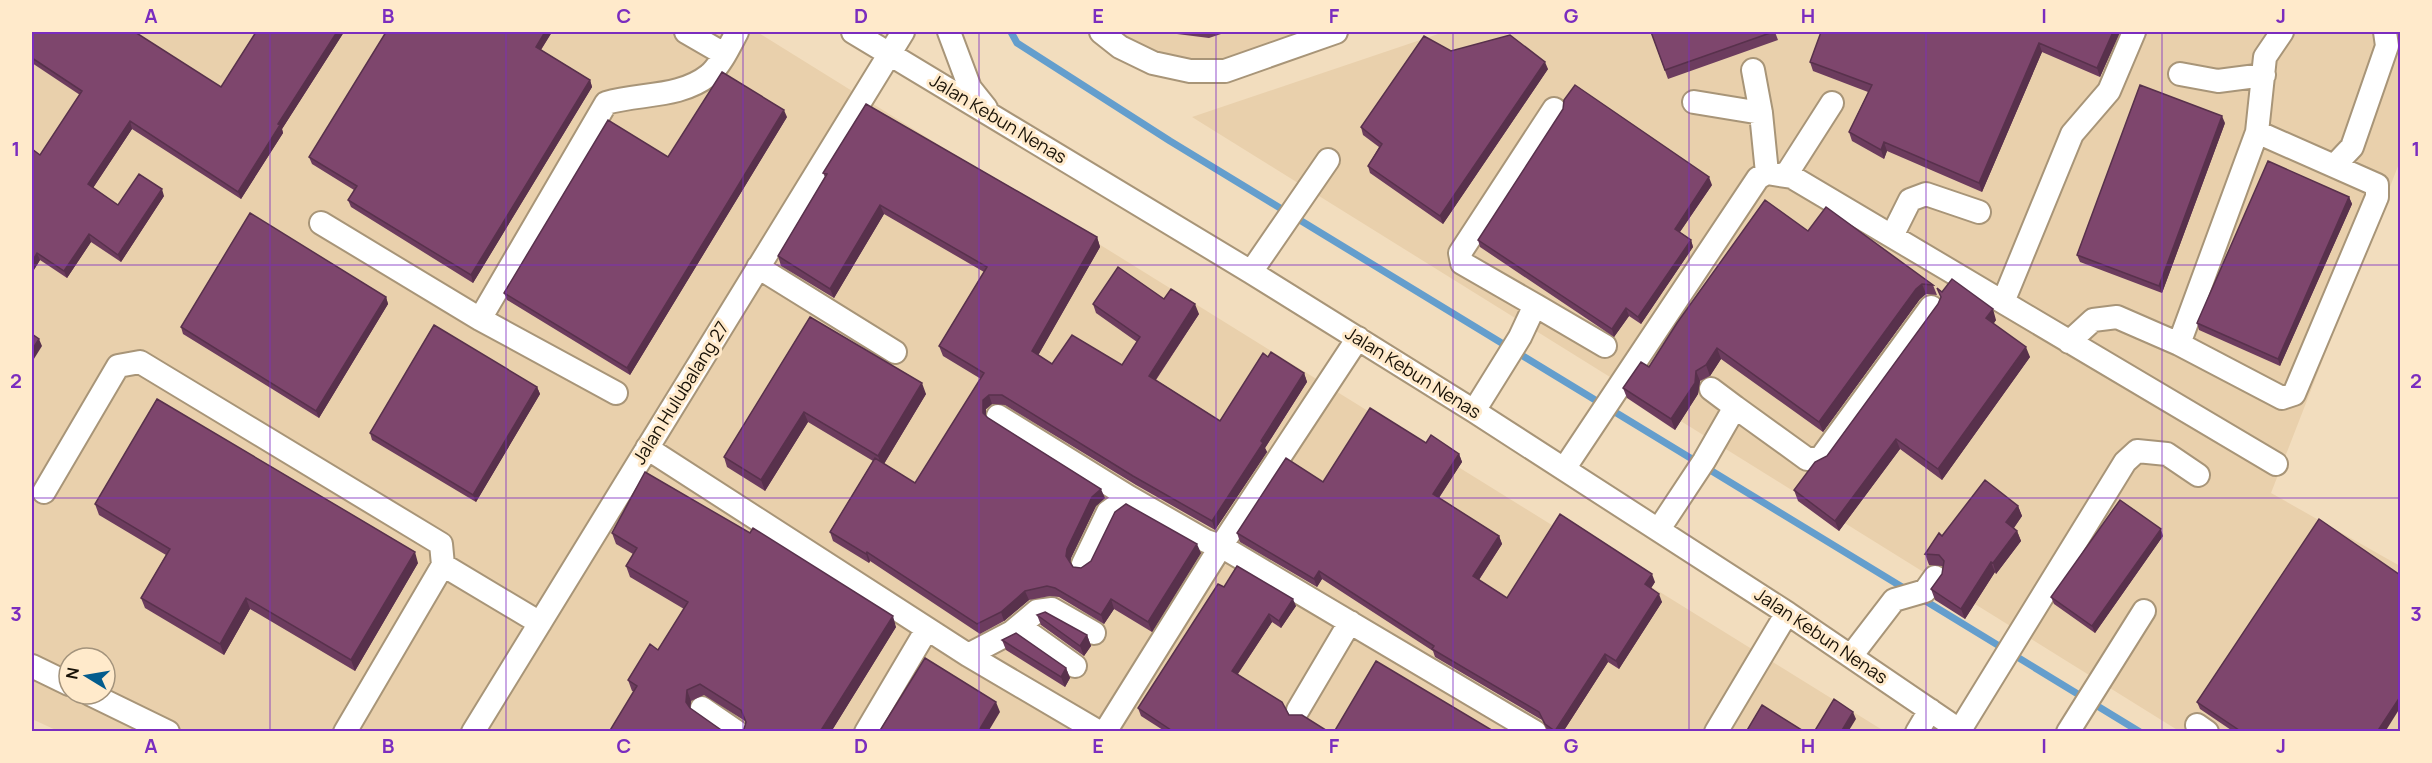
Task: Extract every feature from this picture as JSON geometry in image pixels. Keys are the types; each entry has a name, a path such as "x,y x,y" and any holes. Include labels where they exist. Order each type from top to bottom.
{"street":[{"path":"686,32 724,54"},
{"path":"480,319 606,103 630,96 676,92 710,74 737,32"},
{"name":"Jalan Kebun Nenas","path":"853,32 1251,272 1474,411 1787,613 1961,731"},
{"name":"Jalan Hulubalang 27","path":"473,732 903,32"},
{"path":"949,32 970,88 993,116"},
{"path":"1101,32 1120,47 1153,63 1190,71 1226,71 1321,34"},
{"path":"2003,302 2072,134 2109,91 2134,32"},
{"path":"2179,344 2258,132 2265,57 2282,32"},
{"path":"2334,165 2352,147 2387,46 2385,32"},
{"path":"1753,70 1776,174 1892,236 2276,464"},
{"path":"2180,74 2218,81 2264,75"},
{"path":"1694,102 1761,113"},
{"path":"1564,469 1758,178 1776,174 1832,103"},
{"path":"1554,109 1460,253 1462,263 1605,346"},
{"path":"2069,342 2093,320 2117,317 2179,344 2282,398 2294,394 2377,197 2377,186 2258,132"},
{"path":"1251,272 1328,160"},
{"path":"1892,236 1910,200 1926,194 1978,212"},
{"path":"321,223 480,319 616,393"},
{"path":"758,267 895,352"},
{"path":"1474,411 1510,353 1535,306"},
{"path":"1711,389 1807,459 1820,459 1930,307"},
{"path":"1105,732 1221,546 1358,338"},
{"path":"44,492 118,366 140,363 441,544 443,565 345,732"},
{"path":"1659,529 1701,465 1735,407"},
{"path":"998,416 1129,496 1206,541 1221,546 1535,732"},
{"path":"647,448 968,655 1099,732"},
{"path":"1961,731 2125,462 2137,451 2167,454 2198,476"},
{"path":"1083,564 1108,512 1129,496"},
{"path":"443,565 540,623"},
{"path":"1851,656 1894,600 1930,584"},
{"path":"968,655 1019,626 1037,611 1052,609 1094,633"},
{"path":"2068,732 2144,611"},
{"path":"1716,732 1787,613"},
{"path":"1298,710 1350,622"},
{"path":"1019,626 1075,666"},
{"path":"866,732 927,629"},
{"path":"32,666 57,678"},
{"path":"115,706 168,732"},
{"path":"702,708 737,732"},
{"path":"1917,732 1930,710"}],"shaded area":[{"path":"32,32 757,32 1884,731 60,732 32,719"},
{"path":"1104,32 1317,32 1225,66 1187,67"},
{"path":"1444,32 2400,32 2400,161 2271,493 2400,566 2400,731 2179,731 1192,117"}],"building":[{"path":"32,32 135,32 221,87 256,32 337,32 238,192 130,121 88,184 118,205 139,174 162,189 118,255 89,234 64,271 37,253 32,262 32,149 40,155 82,91 32,58"},
{"path":"386,32 545,32 536,47 590,80 471,275 348,200 357,186 309,157"},
{"path":"1651,32 1773,32 1665,70"},
{"path":"1821,32 2113,32 2097,68 2039,43 1979,183 1884,142 1881,150 1849,132 1872,85 1810,62"},
{"path":"1510,35 1545,62 1440,216 1368,166 1382,144 1361,127 1424,36 1451,51"},
{"path":"722,72 784,110 627,368 504,293 608,120 668,157"},
{"path":"1575,85 1709,177 1675,229 1691,240 1638,317 1626,308 1612,329 1478,240 1563,109 1564,100"},
{"path":"2140,85 2222,116 2159,286 2077,255"},
{"path":"866,104 1097,237 1032,351 1052,364 1072,335 1122,365 1140,337 1093,304 1118,267 1164,299 1171,289 1195,304 1149,376 1220,421 1263,353 1268,357 1271,352 1304,373 1261,441 1263,443 1212,521 1133,476 1002,395 989,395 983,400 983,413 988,418 1101,489 1092,497 1067,549 1066,556 1073,567 1081,568 1091,561 1115,512 1126,504 1197,544 1148,622 1111,599 1101,615 1055,588 1047,586 1025,591 1001,612 977,624 867,552 866,554 830,532 875,458 915,483 984,373 939,346 987,267 880,205 830,289 778,256 827,174 823,173"},
{"path":"2268,161 2349,197 2278,359 2197,323"},
{"path":"1765,200 1808,231 1826,207 1933,285 1922,284 1916,289 1819,422 1717,348 1706,365 1696,371 1695,383 1671,419 1623,388 1641,362 1649,367 1677,323"},
{"path":"250,213 386,297 316,411 181,327"},
{"path":"1952,279 1993,309 1986,318 2026,347 1938,469 1896,439 1835,521 1794,490 1815,462 1827,456 1938,304 1941,297 1937,288 1942,292"},
{"path":"810,317 922,383 878,456 804,412 761,480 724,457"},
{"path":"434,325 537,387 473,495 370,433"},
{"path":"32,334 39,339 32,350"},
{"path":"157,399 415,552 351,660 246,598 220,644 141,598 170,549 95,504"},
{"path":"1370,408 1426,443 1431,435 1459,454 1433,494 1499,536 1473,576 1507,598 1560,514 1652,574 1645,584 1659,594 1616,661 1605,654 1555,731 1545,724 1539,712 1432,649 1434,646 1319,571 1314,579 1237,533 1286,458 1323,482"},
{"path":"645,472 750,533 753,528 893,616 820,732 741,732 746,722 741,710 700,684 687,690 686,702 690,708 724,732 609,732 637,686 628,680 650,644 658,650 688,602 626,566 637,548 612,533"},
{"path":"1985,480 2018,506 2006,522 2017,531 1993,563 1991,562 1961,609 1931,589 1942,574 1944,561 1939,555 1925,554 1939,533 1942,536"},
{"path":"2120,500 2161,529 2092,626 2051,597"},
{"path":"2319,519 2400,575 2400,697 2377,732 2242,732 2197,702"},
{"path":"1237,566 1293,599 1279,621 1269,614 1232,671 1282,702 1289,715 1302,715 1329,732 1174,732 1138,708 1218,584 1224,587"},
{"path":"1045,612 1087,635 1080,646 1037,615"},
{"path":"1016,633 1066,668 1061,677 1002,640"},
{"path":"925,658 996,702 978,732 879,732"},
{"path":"1376,661 1495,732 1334,732"},
{"path":"1834,699 1853,712 1841,732 1814,732"},
{"path":"1762,705 1805,732 1746,732"}],"waterway":[{"path":"1011,32 1017,43 1170,141 1907,590"},
{"path":"1919,597 2140,732"}]}
